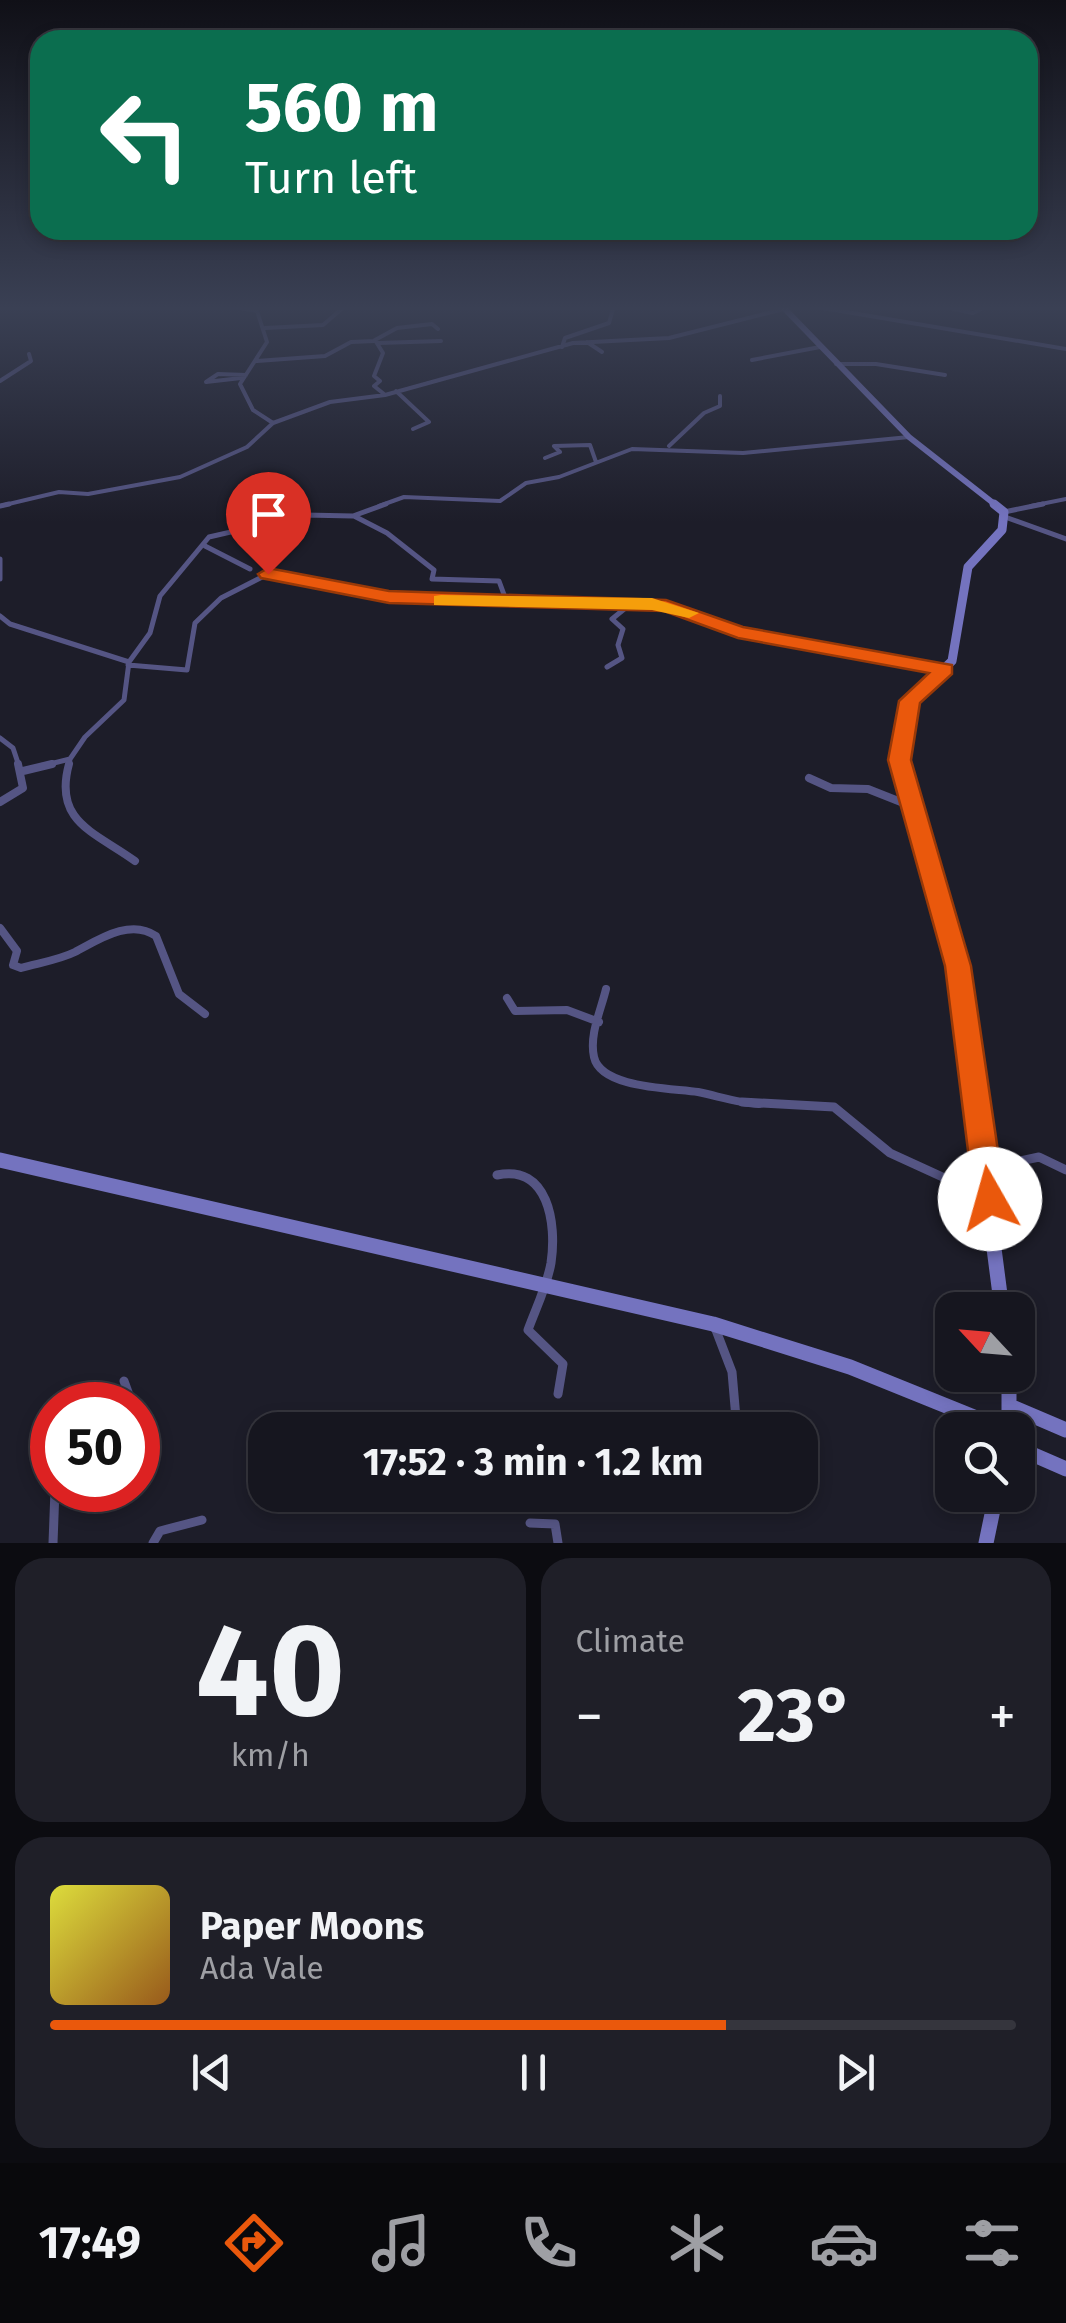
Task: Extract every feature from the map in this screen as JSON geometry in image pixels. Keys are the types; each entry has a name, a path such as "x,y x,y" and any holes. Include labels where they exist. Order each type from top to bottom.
{"main road":[{"path":"849,378 909,437 1004,514 1000,533 970,562 954,656 945,670 912,697 901,729 899,760 958,966 1000,1292"},
{"path":"0,1160 714,1324 850,1368 961,1412"},
{"path":"1010,1392 1011,1412"},
{"path":"1012,1406 1066,1430"},
{"path":"1035,1455 1066,1469"},
{"path":"986,1543 992,1512"}],"street":[{"path":"212,378 206,382 216,384 237,378"},
{"path":"243,378 240,384 250,406 273,423"},
{"path":"376,378 380,382 374,386 386,395"},
{"path":"0,506 59,492 88,494 180,477 246,447 273,423 330,402 386,395 444,378"},
{"path":"396,391 429,422 413,429"},
{"path":"668,446 704,413 720,406 720,396"},
{"path":"353,516 398,498 500,501 523,484 622,450 668,446 743,453 909,437"},
{"path":"546,458 560,452 553,446 590,444 596,462"},
{"path":"1004,514 1066,500"},
{"path":"135,861 78,819 63,789 70,759 124,700 128,664 150,633 160,596 209,537 309,514 353,516 390,530 412,557 434,570 432,580 499,582 506,600"},
{"path":"1004,514 1066,539"},
{"path":"205,546 250,568"},
{"path":"0,559 0,580"},
{"path":"0,616 10,624 128,664 188,670 194,624 221,598 268,574 389,597 666,606 738,632 945,670"},
{"path":"607,667 622,658 618,645 622,629 612,619 629,604"},
{"path":"0,738 11,744 23,772 23,792 0,802"},
{"path":"23,772 70,759"},
{"path":"808,778 830,788 868,789 912,806"},
{"path":"0,928 17,951 13,965 21,968 73,953 104,933 148,931 156,936 180,994 206,1014"},
{"path":"606,989 593,1039 594,1061 603,1071 655,1091 693,1091 753,1104 834,1107 890,1153 990,1199"},
{"path":"507,998 515,1010 567,1010 599,1022"},
{"path":"986,1168 1039,1157 1066,1170"},
{"path":"497,1175 524,1172 542,1189 552,1256 529,1333 562,1364 558,1394"},
{"path":"714,1324 732,1372 735,1412"},
{"path":"53,1543 54,1512"},
{"path":"154,1543 160,1531 202,1520"},
{"path":"530,1523 554,1524 558,1543"}],"slow traffic":[{"path":"441,600 652,604 689,613"}],"route":[{"path":"268,574 389,597 652,604 680,609 738,632 945,670 909,701 901,729 899,760 958,966 990,1199"}]}
